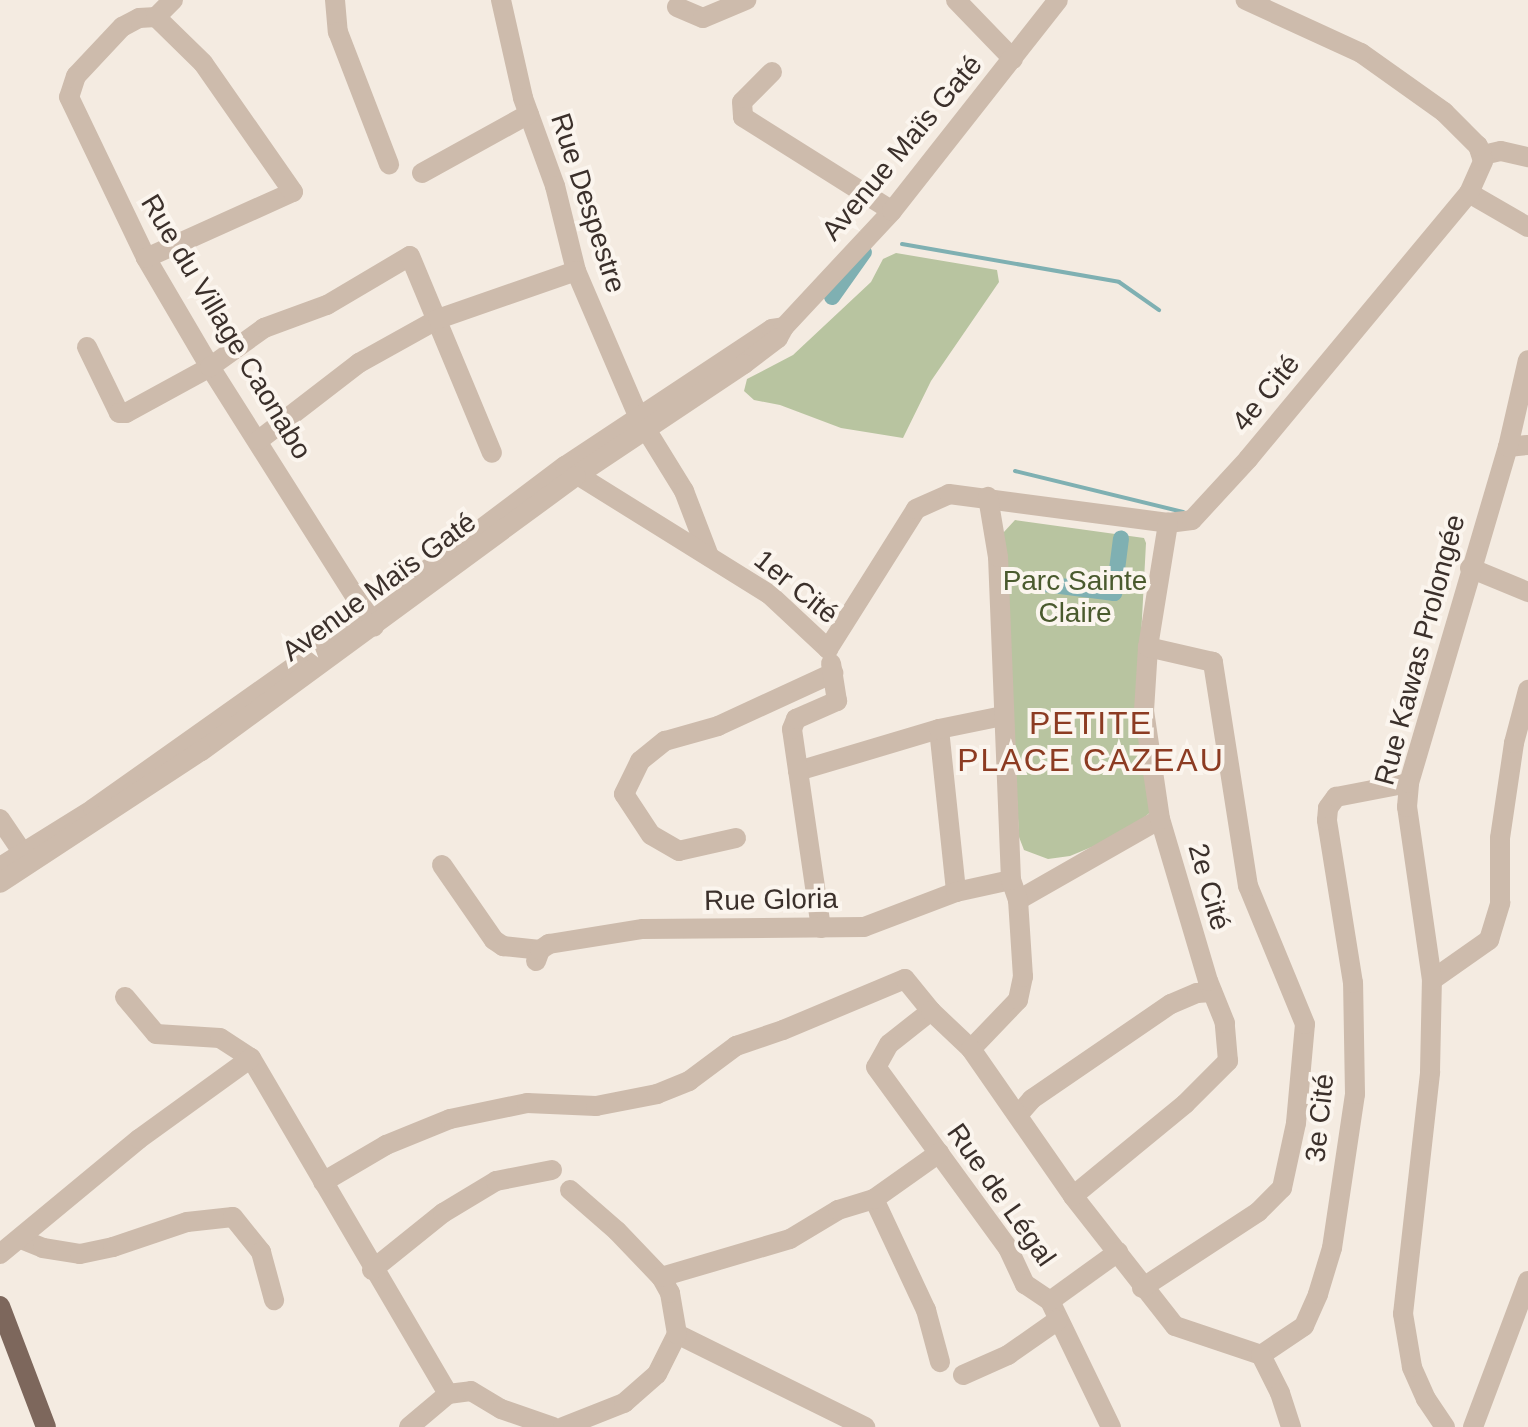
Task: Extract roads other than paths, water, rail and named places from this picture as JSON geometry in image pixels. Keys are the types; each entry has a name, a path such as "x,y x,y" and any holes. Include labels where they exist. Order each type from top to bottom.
{"main road":[{"path":"0,1306 46,1427"}],"street":[{"name":"Rue du Village Caonabo","path":"173,0 156,17 139,18 122,27 76,76 69,97 146,258 210,367 371,621"},
{"path":"335,0 338,32 389,164"},
{"name":"Rue Despestre","path":"501,0 529,114 555,186 576,271 643,422 684,491 709,556"},
{"path":"677,7 703,18 746,0"},
{"path":"956,0 1013,59"},
{"name":"Avenue Maïs Gaté","path":"0,867 25,858 155,783 570,471 772,329 784,327 892,211 1058,0"},
{"path":"1246,0 1289,8 1361,53 1444,112 1483,155 1501,151 1528,157"},
{"path":"146,258 291,196 293,189 203,63 156,17"},
{"path":"772,72 742,102 743,117 892,211"},
{"path":"422,173 529,114"},
{"name":"4e Cité","path":"1168,523 1192,520 1248,459 1469,193 1483,155"},
{"path":"1469,193 1528,227"},
{"path":"87,347 122,414 210,367 264,328 327,305 410,256 492,453"},
{"path":"259,440 359,363 438,319 576,271"},
{"name":"Rue Kawas Prolongée","path":"1445,1427 1426,1399 1412,1367 1403,1314 1430,1072 1432,980 1407,807 1409,783 1470,568 1518,446 1528,360"},
{"name":"1er Cité","path":"570,471 769,594 828,649 916,509 949,494 988,497"},
{"path":"968,1048 1018,1000 1023,977 1018,900 1011,880 998,557 988,497 1168,523"},
{"name":"2e Cité","path":"1073,1196 1185,1104 1228,1061 1225,1023 1212,992 1160,819 1144,711 1148,647 1168,523"},
{"path":"1470,568 1528,592"},
{"name":"3e Cité","path":"1142,1288 1258,1212 1282,1188 1296,1123 1305,1024 1248,886 1213,662 1148,647"},
{"path":"821,928 792,724 837,701 828,649"},
{"path":"736,838 679,851 651,835 624,794 640,761 665,741 718,726 833,673"},
{"path":"1432,980 1489,940 1500,903 1500,838 1514,743 1528,690"},
{"path":"798,771 939,729 1003,716"},
{"path":"939,729 956,892"},
{"name":"3e Cité","path":"1261,1355 1304,1326 1318,1294 1332,1248 1355,1094 1353,983 1327,820 1328,808 1336,797 1409,783"},
{"path":"0,819 25,858"},
{"path":"1018,900 1160,819"},
{"name":"Avenue Maïs Gaté","path":"0,883 25,858"},
{"name":"Rue Gloria","path":"442,865 494,940 503,946 538,956 549,944 643,929 864,927 956,892 1011,880"},
{"path":"323,1182 386,1145 450,1119 527,1103 596,1106 657,1094 689,1081 736,1046 844,1005 887,983 905,979 968,1048 1019,1114 1073,1196 1118,1252 1142,1288 1175,1326 1261,1355 1280,1393 1291,1427"},
{"path":"1019,1114 1032,1099 1171,1004 1197,993 1212,992"},
{"path":"125,997 156,1034 220,1038 251,1058 372,1270 448,1394"},
{"name":"Rue de Légal","path":"931,1011 889,1044 876,1067 1008,1248 1025,1284 1054,1311 1111,1427"},
{"path":"0,1254 139,1139 251,1058"},
{"path":"661,1277 790,1239 838,1210 874,1199 939,1153"},
{"path":"372,1270 443,1213 496,1181 552,1170"},
{"path":"563,1427 624,1403 657,1374 677,1334 670,1293 661,1277 617,1231 570,1190"},
{"path":"874,1199 926,1310 940,1362"},
{"path":"21,1239 43,1248 80,1254 113,1247 187,1222 233,1217 261,1252 274,1300"},
{"path":"963,1375 1008,1355 1118,1252"},
{"path":"1482,1423 1528,1281"},
{"path":"677,1334 865,1427"},
{"path":"409,1427 448,1394 471,1391 501,1409 553,1427"}],"waterway":[{"path":"902,244 1119,282 1159,310"},
{"path":"832,297 864,252"},
{"path":"1015,471 1183,512"},
{"path":"1037,583 1114,593 1121,538"}],"district":[{"name":"PETITE PLACE CAZEAU","path":"1091,742"}],"park label":[{"name":"Parc Sainte Claire","path":"1075,597"}]}
